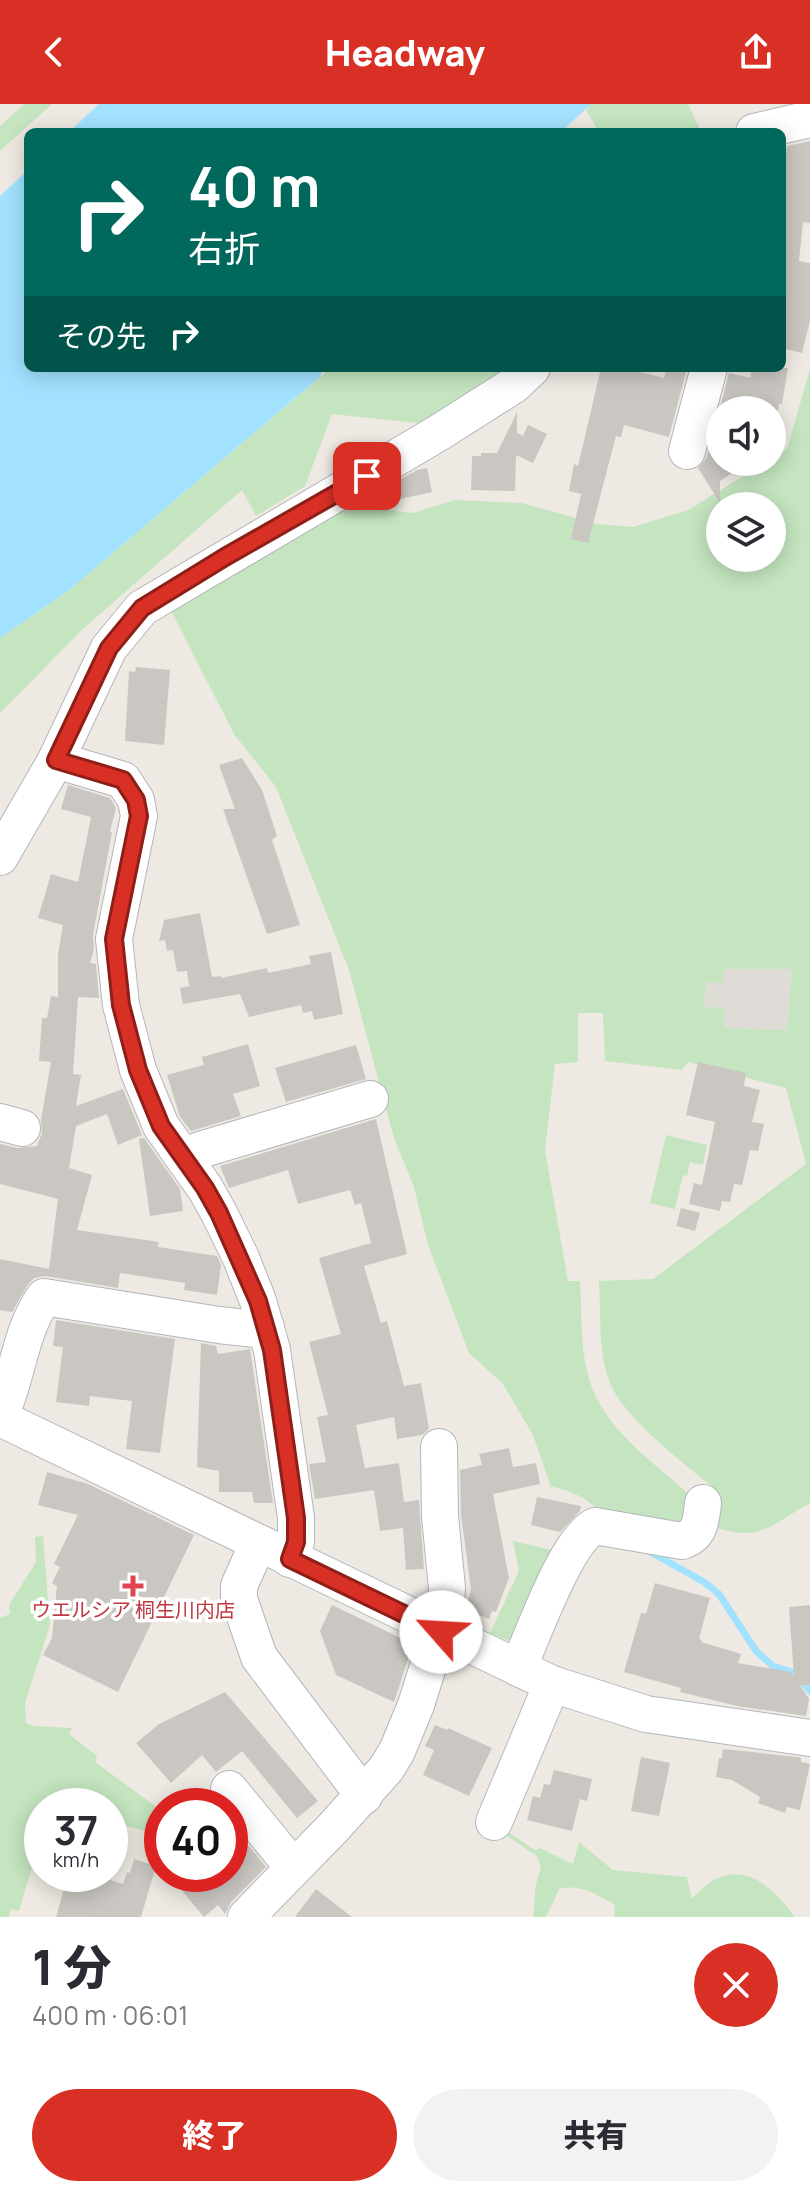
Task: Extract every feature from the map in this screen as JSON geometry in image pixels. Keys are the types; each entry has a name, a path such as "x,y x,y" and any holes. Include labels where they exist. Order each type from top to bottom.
{"street":[{"path":"771,128 810,119"},
{"path":"0,857 56,760 109,648 142,608 428,439 514,385 528,372"},
{"path":"687,451 708,372"},
{"path":"56,760 123,780 139,809 114,939 121,1005 143,1084 161,1126 205,1188 250,1280 266,1327 296,1518 296,1542 290,1559"},
{"path":"184,1159 200,1150 370,1099"},
{"path":"266,1327 219,1325 47,1296 11,1334 6,1402 0,1417 552,1684 646,1714 810,1738"},
{"path":"246,1917 364,1796 397,1751 441,1632 447,1588 440,1516 439,1447"},
{"path":"518,1668 557,1578 588,1529 595,1526 682,1541 698,1532 703,1503"},
{"path":"258,1543 239,1586 239,1599 259,1657 364,1796"},
{"path":"494,1822 552,1684"},
{"path":"248,1812 293,1867"}],"shaded area":[{"path":"723,969 792,969 787,1030 724,1028 704,1007 706,982"}],"green space":[{"path":"24,104 52,104 0,151 0,126"},
{"path":"591,104 688,104 699,128 595,128 586,110"},
{"path":"810,369 810,1503 774,1525 743,1533 713,1527 713,1487 654,1438 616,1394 603,1356 599,1281 653,1279 806,1164 786,1088 688,1062 682,1070 605,1061 603,1013 578,1013 578,1062 555,1064 545,1150 568,1281 580,1281 582,1341 588,1375 604,1412 617,1428 692,1497 688,1526 600,1514 592,1504 578,1496 551,1487 533,1435 503,1384 469,1353 428,1245 414,1187 394,1138 349,970 276,787 234,734 168,605 346,505 413,513 455,500 521,503 598,524 633,527 688,510 706,499 706,572 786,572 786,492 717,492 743,476 786,476 786,450","holes":["724,969 792,969 787,1030 724,1028 725,1008 704,1007 706,982 723,983"]},
{"path":"326,372 502,372 426,424 332,414 305,486 256,516 242,490 84,628 0,713 0,638 68,591"},
{"path":"666,1135 707,1145 703,1165 690,1162 687,1176 683,1175 675,1209 650,1203"},
{"path":"43,1536 50,1625 25,1703 26,1723 72,1728 69,1734 97,1756 95,1762 144,1798 144,1830 128,1827 128,1788 24,1788 25,1892 19,1911 11,1909 9,1917 0,1917 0,1618 10,1614 9,1605 36,1562 35,1537"},
{"path":"513,1541 561,1552 517,1644 490,1633 519,1571"},
{"path":"498,1830 508,1832 535,1850 540,1848 573,1864 579,1842 613,1870 687,1877 692,1899 720,1877 734,1874 747,1876 772,1891 795,1917 614,1917 615,1905 589,1891 568,1887 560,1888 546,1917 533,1917 541,1867 537,1856"}],"water":[{"path":"99,104 591,104 565,128 73,128"},
{"path":"24,174 24,372 322,372 68,591 0,638 0,196"}],"building":[{"path":"810,141 810,223 803,222 799,261 810,263 810,321 802,353 786,349 787,146"},
{"path":"788,368 783,396 723,396 729,373 750,378 751,372 786,372"},
{"path":"600,372 641,372 664,378 666,372 686,372 669,437 624,425 621,437 616,436 588,543 571,539 581,494 569,491 574,464 578,466"},
{"path":"517,412 517,433 523,436 528,425 547,434 533,463 516,455 515,491 471,490 472,456 497,453"},
{"path":"706,458 706,476 728,476 720,481 720,492 713,492 698,468"},
{"path":"427,468 432,492 396,500 393,484 417,470"},
{"path":"136,667 170,670 164,745 125,741 129,671 135,672"},
{"path":"242,758 262,790 277,836 272,840 300,925 267,934 223,809 235,809 219,765"},
{"path":"68,785 110,798 116,808 90,963 96,964 99,998 78,997 73,1074 81,1075 76,1106 123,1089 142,1135 118,1145 107,1114 76,1126 69,1168 92,1175 77,1230 159,1242 158,1247 217,1256 221,1265 217,1295 184,1290 185,1283 120,1273 118,1288 46,1276 34,1278 12,1312 0,1310 0,1259 49,1269 58,1199 0,1184 0,1144 17,1148 37,1146 42,1133 41,1120 51,1062 39,1061 42,1018 47,1018 51,996 58,997 58,954 63,925 38,918 51,874 78,882 91,817 61,809"},
{"path":"200,913 212,977 221,978 267,968 268,973 311,964 309,956 331,952 343,1014 314,1020 312,1011 303,1013 301,1005 249,1017 240,994 183,1004 180,988 189,986 187,971 177,972 173,950 167,951 165,940 159,941 164,920"},
{"path":"248,1044 260,1086 233,1094 241,1116 191,1131 180,1117 167,1075 204,1065 202,1057"},
{"path":"356,1045 366,1079 286,1102 275,1068"},
{"path":"698,1062 746,1073 744,1086 760,1090 752,1122 764,1124 758,1151 750,1150 742,1185 734,1184 730,1202 722,1201 720,1211 689,1204 694,1183 702,1185 715,1122 686,1115"},
{"path":"376,1119 407,1254 364,1266 381,1323 387,1321 404,1386 421,1383 429,1429 422,1435 397,1439 394,1417 356,1425 365,1468 399,1463 404,1502 419,1500 424,1569 406,1570 403,1528 380,1531 374,1490 315,1499 309,1464 326,1462 317,1417 328,1415 309,1342 341,1334 319,1258 371,1243 361,1203 355,1205 350,1190 298,1204 288,1170 229,1188 220,1166"},
{"path":"144,1138 180,1189 183,1211 150,1216 139,1139"},
{"path":"681,1208 700,1213 695,1231 676,1226"},
{"path":"56,1320 175,1339 160,1453 126,1449 132,1401 90,1396 89,1406 56,1402 63,1347 53,1346"},
{"path":"201,1343 216,1346 218,1354 250,1349 273,1503 254,1503 252,1492 219,1492 219,1471 197,1467"},
{"path":"509,1448 513,1467 536,1463 540,1484 493,1494 509,1578 496,1612 492,1611 489,1619 466,1610 471,1589 461,1515 460,1470 482,1465 479,1454"},
{"path":"47,1472 88,1484 194,1535 118,1692 43,1655 52,1638 57,1586 52,1583 60,1567 54,1564 78,1515 38,1505"},
{"path":"537,1497 581,1506 580,1511 560,1532 531,1525"},
{"path":"655,1583 710,1598 699,1639 701,1642 741,1654 738,1663 791,1672 794,1677 789,1607 810,1605 810,1685 800,1685 809,1699 806,1716 737,1706 680,1692 681,1688 624,1672 641,1613 646,1614"},
{"path":"332,1605 413,1644 394,1702 336,1675 320,1631"},
{"path":"225,1692 318,1801 297,1818 242,1751 216,1772 202,1755 171,1783 136,1743 159,1724"},
{"path":"435,1725 492,1748 469,1796 423,1775 434,1750 425,1746"},
{"path":"723,1749 798,1757 801,1762 810,1764 800,1810 787,1807 785,1813 758,1803 760,1797 732,1780 716,1777"},
{"path":"641,1757 670,1763 659,1816 631,1811"},
{"path":"554,1770 592,1779 587,1801 580,1799 572,1831 527,1820 533,1796 540,1798 544,1784 550,1785"},
{"path":"248,1845 266,1867 248,1885"},
{"path":"134,1859 144,1862 144,1892 148,1892 141,1917 56,1917 63,1892 128,1892"},
{"path":"316,1889 352,1917 295,1917"},
{"path":"183,1892 241,1892 225,1914 218,1905 204,1917"}],"waterway":[{"path":"647,1550 704,1582 719,1594 756,1651 773,1666 797,1674 810,1691"}],"place":[{"name":"ウエルシア 桐生川内店","path":"133,1586"}],"route":[{"path":"367,476 142,608 109,648 56,760 123,780 139,809 114,939 121,1005 138,1070 161,1126 219,1213 250,1280 269,1336 296,1518 296,1542 290,1559 441,1632"}]}
